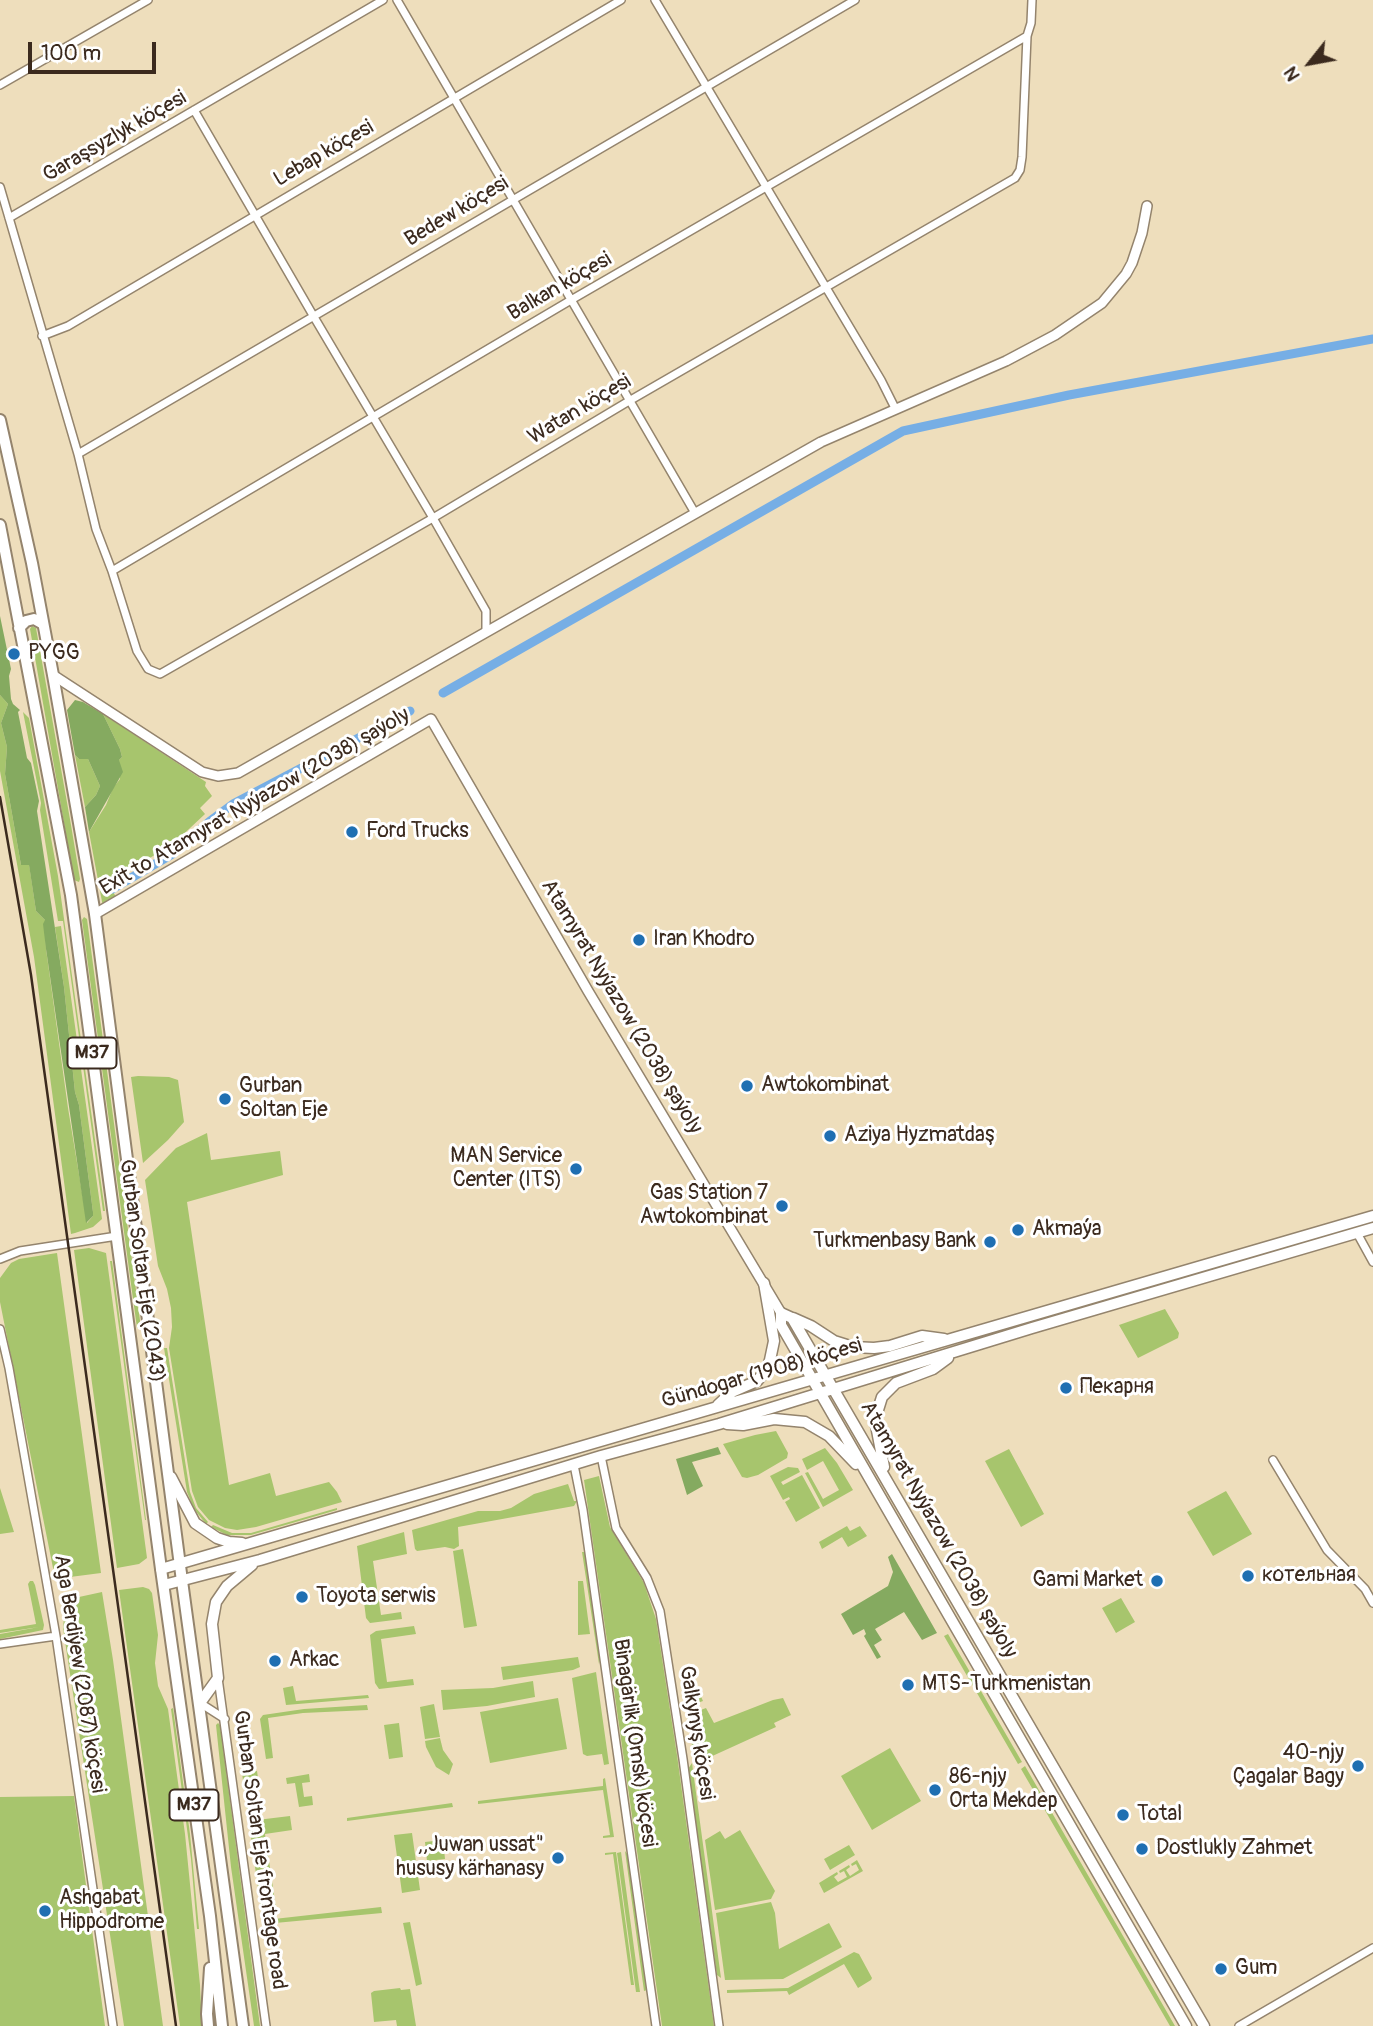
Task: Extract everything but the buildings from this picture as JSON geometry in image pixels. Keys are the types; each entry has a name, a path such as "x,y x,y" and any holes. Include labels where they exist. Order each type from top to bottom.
{"highway":[{"name":"Gurban Soltan Eje (2043)","path":"0,420 21,568 19,628 71,895 222,2026"},
{"name":"Gurban Soltan Eje (2043)","path":"0,525 21,568 43,624 95,914 243,2026"},
{"path":"19,628 26,621 34,619 43,624"},
{"path":"208,2026 212,1941"}],"main road":[{"name":"Gündogar (1908) köçesi","path":"161,1569 1373,1216"},
{"path":"1353,1222 1357,1233"},
{"name":"Gündogar (1908) köçesi","path":"164,1585 260,1560 601,1456 1373,1228"},
{"path":"715,1408 732,1392 757,1381 767,1370 774,1341 764,1283"},
{"path":"781,1313 811,1326 834,1341 853,1347 890,1346 922,1336 948,1340"},
{"name":"Atamyrat Nyýazow (2038) şaýoly","path":"781,1313 781,1325 812,1380 1186,2026"},
{"name":"Atamyrat Nyýazow (2038) şaýoly","path":"792,1318 1204,2026"},
{"path":"886,1478 876,1424 883,1397 896,1383 933,1369 954,1353"},
{"path":"719,1423 743,1425 774,1419 791,1419 810,1424 839,1445 872,1483"},
{"path":"571,1449 574,1465"},
{"path":"168,1472 187,1511 204,1531 229,1542 253,1543"},
{"path":"200,1703 218,1678 212,1635 214,1608 227,1586 260,1560"}],"street":[{"path":"0,85 148,0"},
{"name":"Garaşsyzlyk köçesi","path":"9,218 383,0"},
{"path":"397,0 695,513"},
{"name":"Lebap köçesi","path":"42,336 68,326 621,0"},
{"path":"655,0 895,408"},
{"name":"Bedew köçesi","path":"78,454 855,0"},
{"path":"1027,36 1031,23 1032,0"},
{"name":"Watan köçesi","path":"112,571 141,659 152,672 163,672 433,518 629,401 1015,178 1020,170 1022,157 1027,36"},
{"name":"Balkan köçesi","path":"112,571 1027,36"},
{"path":"194,110 433,518 485,611 486,631"},
{"path":"0,187 78,454 96,529 112,571"},
{"path":"54,675 202,772 224,776 238,773 821,442 1029,349 1073,323 1102,303 1120,282 1132,263 1147,206"},
{"name":"Exit to Atamyrat Nyýazow (2038) şaýoly","path":"95,914 431,719"},
{"name":"Atamyrat Nyýazow (2038) şaýoly","path":"431,719 587,991 781,1313"},
{"path":"1357,1233 1373,1262"},
{"path":"0,1259 20,1251 117,1236"},
{"name":"Aga Berdiýew (2087) köçesi","path":"0,1329 56,1636 113,2026"},
{"name":"Galkynyş köçesi","path":"601,1456 616,1528 647,1578 660,1611 719,2026"},
{"path":"1273,1460 1326,1550 1364,1589 1373,1603"},
{"name":"Binagärlik (Omsk) köçesi","path":"574,1465 588,1541 656,2026"},
{"path":"0,1644 56,1636"},
{"name":"Gurban Soltan Eje frontage road","path":"218,1678 266,2026"},
{"path":"200,1703 225,1719"},
{"path":"1238,2026 1373,1948"}],"green space":[{"path":"0,616 11,669 11,699 20,710 18,712 27,758 31,763 39,801 37,811 64,987 75,1092 93,1212 93,1216 86,1223 46,949 43,924 45,920 36,911 29,865 21,865 5,774 7,747 1,723 8,704 0,695"},
{"path":"32,626 36,628 79,882 74,880 30,629"},
{"path":"0,695 8,704 1,723 7,747 5,774 21,865 29,864 36,911 45,920 46,949 68,1108 87,1223 93,1212 55,927 61,926 102,1219 93,1227 71,1234 34,957 0,771"},
{"path":"75,700 103,714 122,757 119,760 123,772 89,832 85,807 100,786 88,759 79,759 75,755 67,710"},
{"path":"23,712 29,718 58,876 105,1211 63,921 58,921 41,803"},
{"path":"103,714 206,782 205,786 212,796 200,808 205,814 173,844 108,883 116,897 103,907 89,832 120,779 119,760 122,757"},
{"path":"75,755 79,759 88,759 100,786 85,807"},
{"path":"84,917 87,919 141,1328 137,1328 82,920"},
{"path":"131,1077 178,1080 184,1122 143,1163"},
{"path":"207,1133 211,1160 280,1151 283,1175 187,1202 229,1485 270,1473 276,1496 329,1482 342,1502 237,1530 225,1528 209,1520 198,1507 192,1491 169,1348 171,1308 158,1266 145,1180 176,1148"},
{"path":"89,1248 106,1253 147,1558 139,1564 117,1568 74,1250"},
{"path":"57,1253 101,1573 70,1577 60,1576 53,1568 0,1302 0,1278 11,1263 19,1259"},
{"path":"112,1261 146,1520 145,1520"},
{"path":"1165,1309 1179,1333 1178,1338 1138,1358 1119,1325"},
{"path":"164,1348 167,1348 190,1492 196,1508 208,1522 206,1524 194,1509 187,1492"},
{"path":"776,1431 788,1453 787,1458 758,1475 742,1477 723,1444"},
{"path":"718,1447 721,1454 692,1462 703,1486 687,1495 676,1459"},
{"path":"825,1448 853,1490 823,1507 805,1473 808,1472 823,1499 839,1490 823,1461 807,1470 802,1459"},
{"path":"1009,1449 1044,1514 1021,1527 985,1461"},
{"path":"788,1467 798,1468 800,1472 781,1482 783,1485 802,1475 820,1508 796,1522 785,1502 789,1497 783,1500 770,1476"},
{"path":"599,1476 610,1527 644,1583 656,1619 714,2026 662,2026 584,1480"},
{"path":"568,1484 574,1501 577,1501 574,1506 458,1527 459,1546 454,1549 415,1549 412,1530 478,1511 511,1508 534,1494"},
{"path":"0,1488 14,1532 0,1534"},
{"path":"1226,1491 1252,1534 1213,1556 1187,1512"},
{"path":"337,1508 251,1535 227,1535 211,1527 213,1525 232,1533 251,1533"},
{"path":"847,1526 850,1531 860,1526 867,1536 848,1547 842,1537 822,1549 819,1542"},
{"path":"404,1532 407,1554 373,1561 381,1615 401,1612 402,1619 370,1623 366,1618 357,1546"},
{"path":"463,1549 477,1626 464,1628 453,1551"},
{"path":"582,1552 585,1552 599,1664"},
{"path":"892,1554 937,1633 922,1640 904,1612 875,1629 882,1640 874,1645 881,1657 877,1659 864,1636 864,1629 853,1635 841,1614 888,1586 893,1572 888,1557"},
{"path":"30,1581 35,1585 43,1630 0,1639 0,1634 39,1627 0,1633 0,1630 36,1624 28,1584"},
{"path":"578,1581 583,1581 590,1634 578,1635"},
{"path":"143,1587 152,1593 158,1635 155,1663 158,1686 168,1709 185,1834 202,2026 180,2026 119,1590"},
{"path":"102,1592 163,2026 124,2026 63,1628 68,1601"},
{"path":"1121,1598 1135,1622 1116,1633 1102,1608"},
{"path":"414,1626 416,1634 381,1639 387,1682 413,1679 414,1685 379,1689 375,1683 370,1635 376,1631"},
{"path":"948,1634 1022,1762 1018,1764 944,1636"},
{"path":"578,1657 580,1667 573,1670 503,1680 501,1667"},
{"path":"687,1666 703,1701 686,1707 681,1669"},
{"path":"596,1672 609,1764 604,1765 602,1754 583,1754 572,1678"},
{"path":"533,1681 535,1697 487,1706 443,1710 441,1690 493,1688"},
{"path":"293,1686 296,1701 368,1695 369,1698 286,1705 283,1688"},
{"path":"558,1698 567,1749 490,1763 480,1712"},
{"path":"783,1698 791,1715 774,1723 776,1727 708,1758 693,1752 687,1715 706,1708 714,1723"},
{"path":"434,1704 440,1737 425,1739 420,1707"},
{"path":"367,1705 368,1710 303,1713 268,1718 273,1758 266,1759 260,1719 263,1715"},
{"path":"173,1708 190,1834 199,1929 171,1709"},
{"path":"218,1723 260,2026 254,2026 231,1867 216,1725"},
{"path":"399,1723 403,1757 389,1759 384,1725"},
{"path":"440,1738 443,1750 453,1764 449,1775 436,1767 426,1747 425,1741"},
{"path":"890,1748 921,1801 872,1830 841,1776"},
{"path":"692,1763 721,1978 717,1975 688,1769"},
{"path":"1025,1766 1175,2026 1170,2026 1021,1769"},
{"path":"257,1771 258,1778 251,1779 257,1820 290,1816 292,1830 265,1834 276,1908 261,1910 242,1773"},
{"path":"309,1774 310,1782 302,1783 304,1797 312,1796 313,1805 299,1807 295,1783 287,1784 286,1778"},
{"path":"605,1778 614,1837 603,1838 610,1835 603,1790 478,1804 478,1801 603,1786"},
{"name":"Ashgabat Hippodrome","path":"74,1796 105,2026 0,2026 0,1797"},
{"path":"452,1803 453,1807 347,1821 347,1818"},
{"path":"740,1830 775,1891 771,1899 715,1910 705,1840 720,1831 725,1839"},
{"path":"412,1833 420,1890 402,1893 394,1835"},
{"path":"443,1840 445,1859 427,1861 425,1842"},
{"path":"849,1845 855,1855 830,1870 824,1859"},
{"path":"625,1851 628,1855 647,1990 644,1991"},
{"path":"616,1852 634,1985 631,1985 613,1854 605,1855"},
{"path":"621,1852 640,1992 636,1992 617,1853"},
{"path":"857,1860 863,1871 824,1893 819,1883 837,1872 834,1877 838,1882 847,1877 844,1871 839,1871 849,1865 846,1870 850,1876 859,1870 856,1864 851,1864"},
{"path":"771,1902 779,1949 829,1923 842,1947 783,1979 725,1980 716,1913"},
{"path":"381,1907 382,1913 275,1923 274,1919"},
{"path":"410,1922 422,1984 416,1986 403,1923"},
{"path":"854,1952 859,1954 872,1978 858,1988 844,1964 789,1995 787,1991 727,1993 727,1990 788,1988"},
{"path":"410,1989 416,2026 397,2026 396,2020 374,2022 371,1993"}],"waterway":[{"path":"443,693 903,431 1069,395 1373,339"},
{"path":"112,889 174,853 233,804 410,711"}],"railway":[{"path":"0,797 31,975 176,2026"}],"place":[{"name":"PYGG","path":"14,654"},
{"name":"Ford Trucks","path":"352,832"},
{"name":"Iran Khodro","path":"639,940"},
{"name":"Awtokombinat","path":"747,1086"},
{"name":"Gurban Soltan Eje","path":"225,1099"},
{"name":"Aziya Hyzmatdaş","path":"830,1136"},
{"name":"MAN Service Center (ITS)","path":"576,1169"},
{"name":"Gas Station 7 Awtokombinat","path":"782,1206"},
{"name":"Аkmaýa","path":"1018,1230"},
{"name":"Turkmenbasy Bank","path":"990,1242"},
{"name":"Пекарня","path":"1066,1388"},
{"name":"котельная","path":"1248,1576"},
{"name":"Gami Market","path":"1157,1581"},
{"name":"Toyota serwis","path":"302,1597"},
{"name":"Arkac","path":"275,1661"},
{"name":"MTS-Turkmenistan","path":"908,1685"},
{"name":"40-njy Çagalar Bagy","path":"1358,1766"},
{"name":"86-njy Orta Mekdep","path":"935,1790"},
{"name":"Total","path":"1123,1815"},
{"name":"Dostlukly Zahmet","path":"1142,1849"},
{"name":",,Juwan ussat\" hususy kärhanasy","path":"558,1858"},
{"name":"Ashgabat Hippodrome","path":"45,1911"},
{"name":"Gum","path":"1221,1969"}]}
